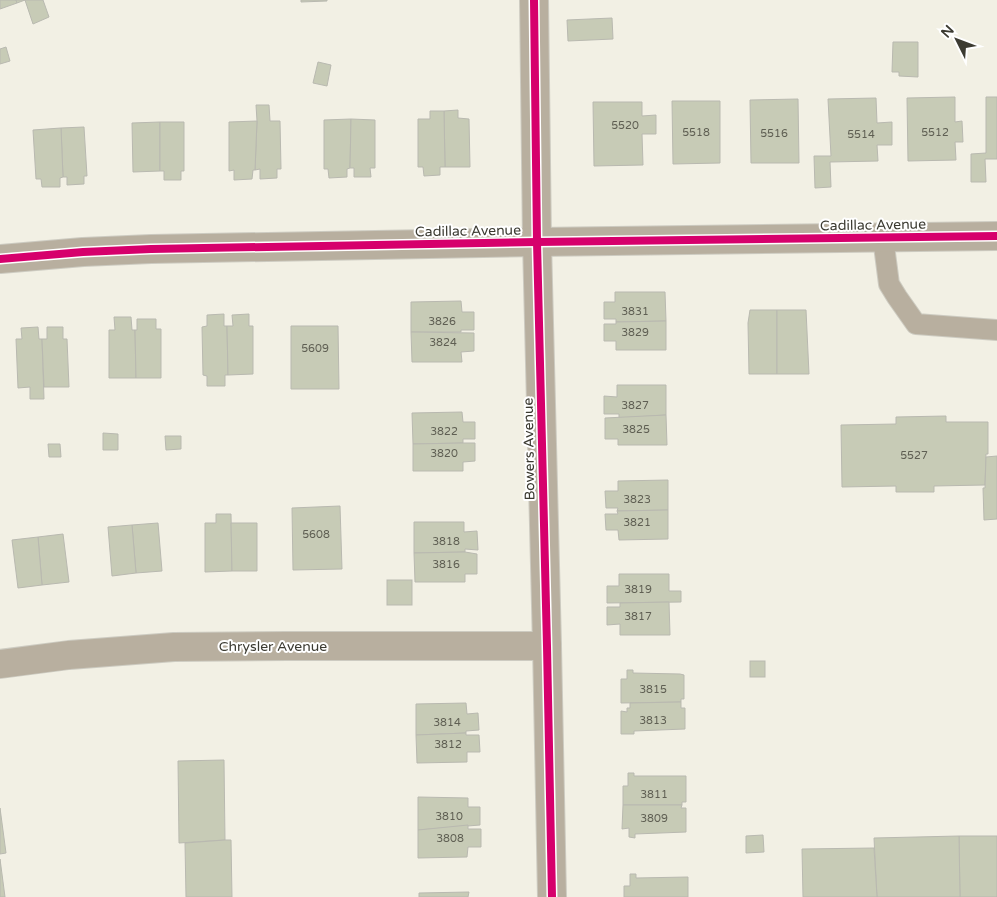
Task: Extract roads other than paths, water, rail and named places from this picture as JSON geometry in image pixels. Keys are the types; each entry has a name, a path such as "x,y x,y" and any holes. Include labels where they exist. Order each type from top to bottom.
{"street":[{"name":"Bowers Avenue","path":"534,0 537,242 552,897"},
{"name":"Cadillac Avenue","path":"0,259 112,251 537,242 997,236"},
{"name":"Chrysler Avenue","path":"0,664 69,655 174,648 547,646"}],"lane":[{"path":"884,238 889,284 916,324 997,330"}]}
